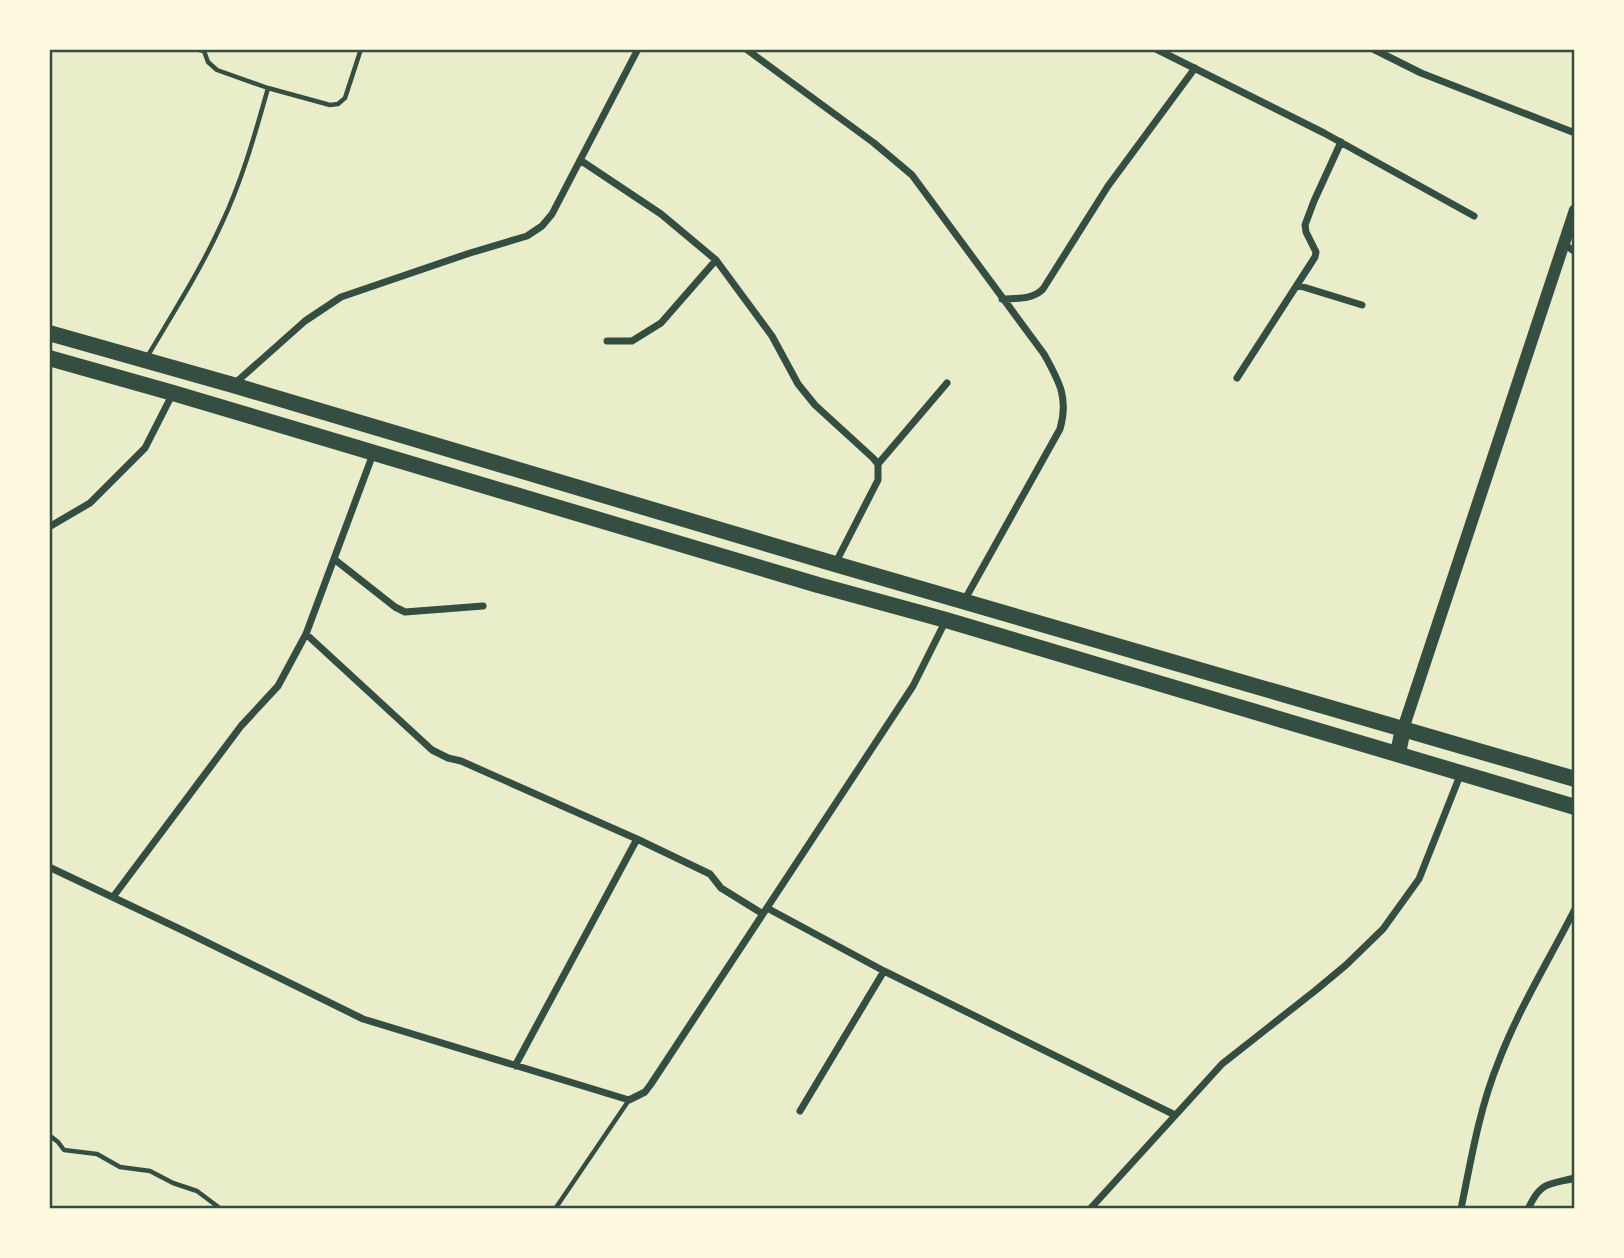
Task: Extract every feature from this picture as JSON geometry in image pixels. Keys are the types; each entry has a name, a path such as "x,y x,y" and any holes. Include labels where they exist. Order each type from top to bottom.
{"main road":[{"path":"49,333 1575,779"},
{"path":"49,358 1575,807"},
{"path":"1398,753 1403,729"}],"street":[{"path":"233,385 305,321 341,297 535,232 552,214 638,49"},
{"path":"746,49 874,143 912,176 931,198 1044,354 1057,377 1065,414 1060,429 964,601"},
{"path":"1156,49 1341,142 1474,216"},
{"path":"1373,49 1421,73 1575,133"},
{"path":"1002,299 1029,297 1044,289 1108,186 1195,68"},
{"path":"1237,378 1315,257 1316,251 1306,233 1305,225 1341,142"},
{"path":"580,160 661,214 716,260 772,336 798,384 815,405 878,464 878,480 835,564"},
{"path":"1403,729 1570,248 1575,210"},
{"path":"607,341 632,341 661,323 716,260"},
{"path":"1297,285 1362,305"},
{"path":"878,464 947,383"},
{"path":"49,527 90,503 145,448 173,393"},
{"path":"113,897 241,726 278,686 306,634 373,453"},
{"path":"334,559 400,610 411,612 483,606"},
{"path":"49,867 363,1019 629,1101 645,1092 651,1084 913,686 946,620"},
{"path":"306,634 432,750 637,839 710,874 722,888 765,911 1175,1115"},
{"path":"1090,1209 1222,1064 1336,973 1383,929 1419,879 1461,774"},
{"path":"516,1066 637,839"},
{"path":"1461,1209 1481,1116 1497,1065 1507,1040 1575,909"},
{"path":"800,1111 884,971"},
{"path":"1528,1209 1539,1189 1575,1178"}],"lane":[{"path":"195,49 204,50 208,62 217,70 268,88 330,105 338,104 345,98 361,49"},
{"path":"145,360 196,274 222,223 247,162 268,88"},
{"path":"555,1209 629,1101"},
{"path":"49,1135 64,1150 97,1154 120,1167 150,1171 173,1184 197,1191 221,1209"}]}
